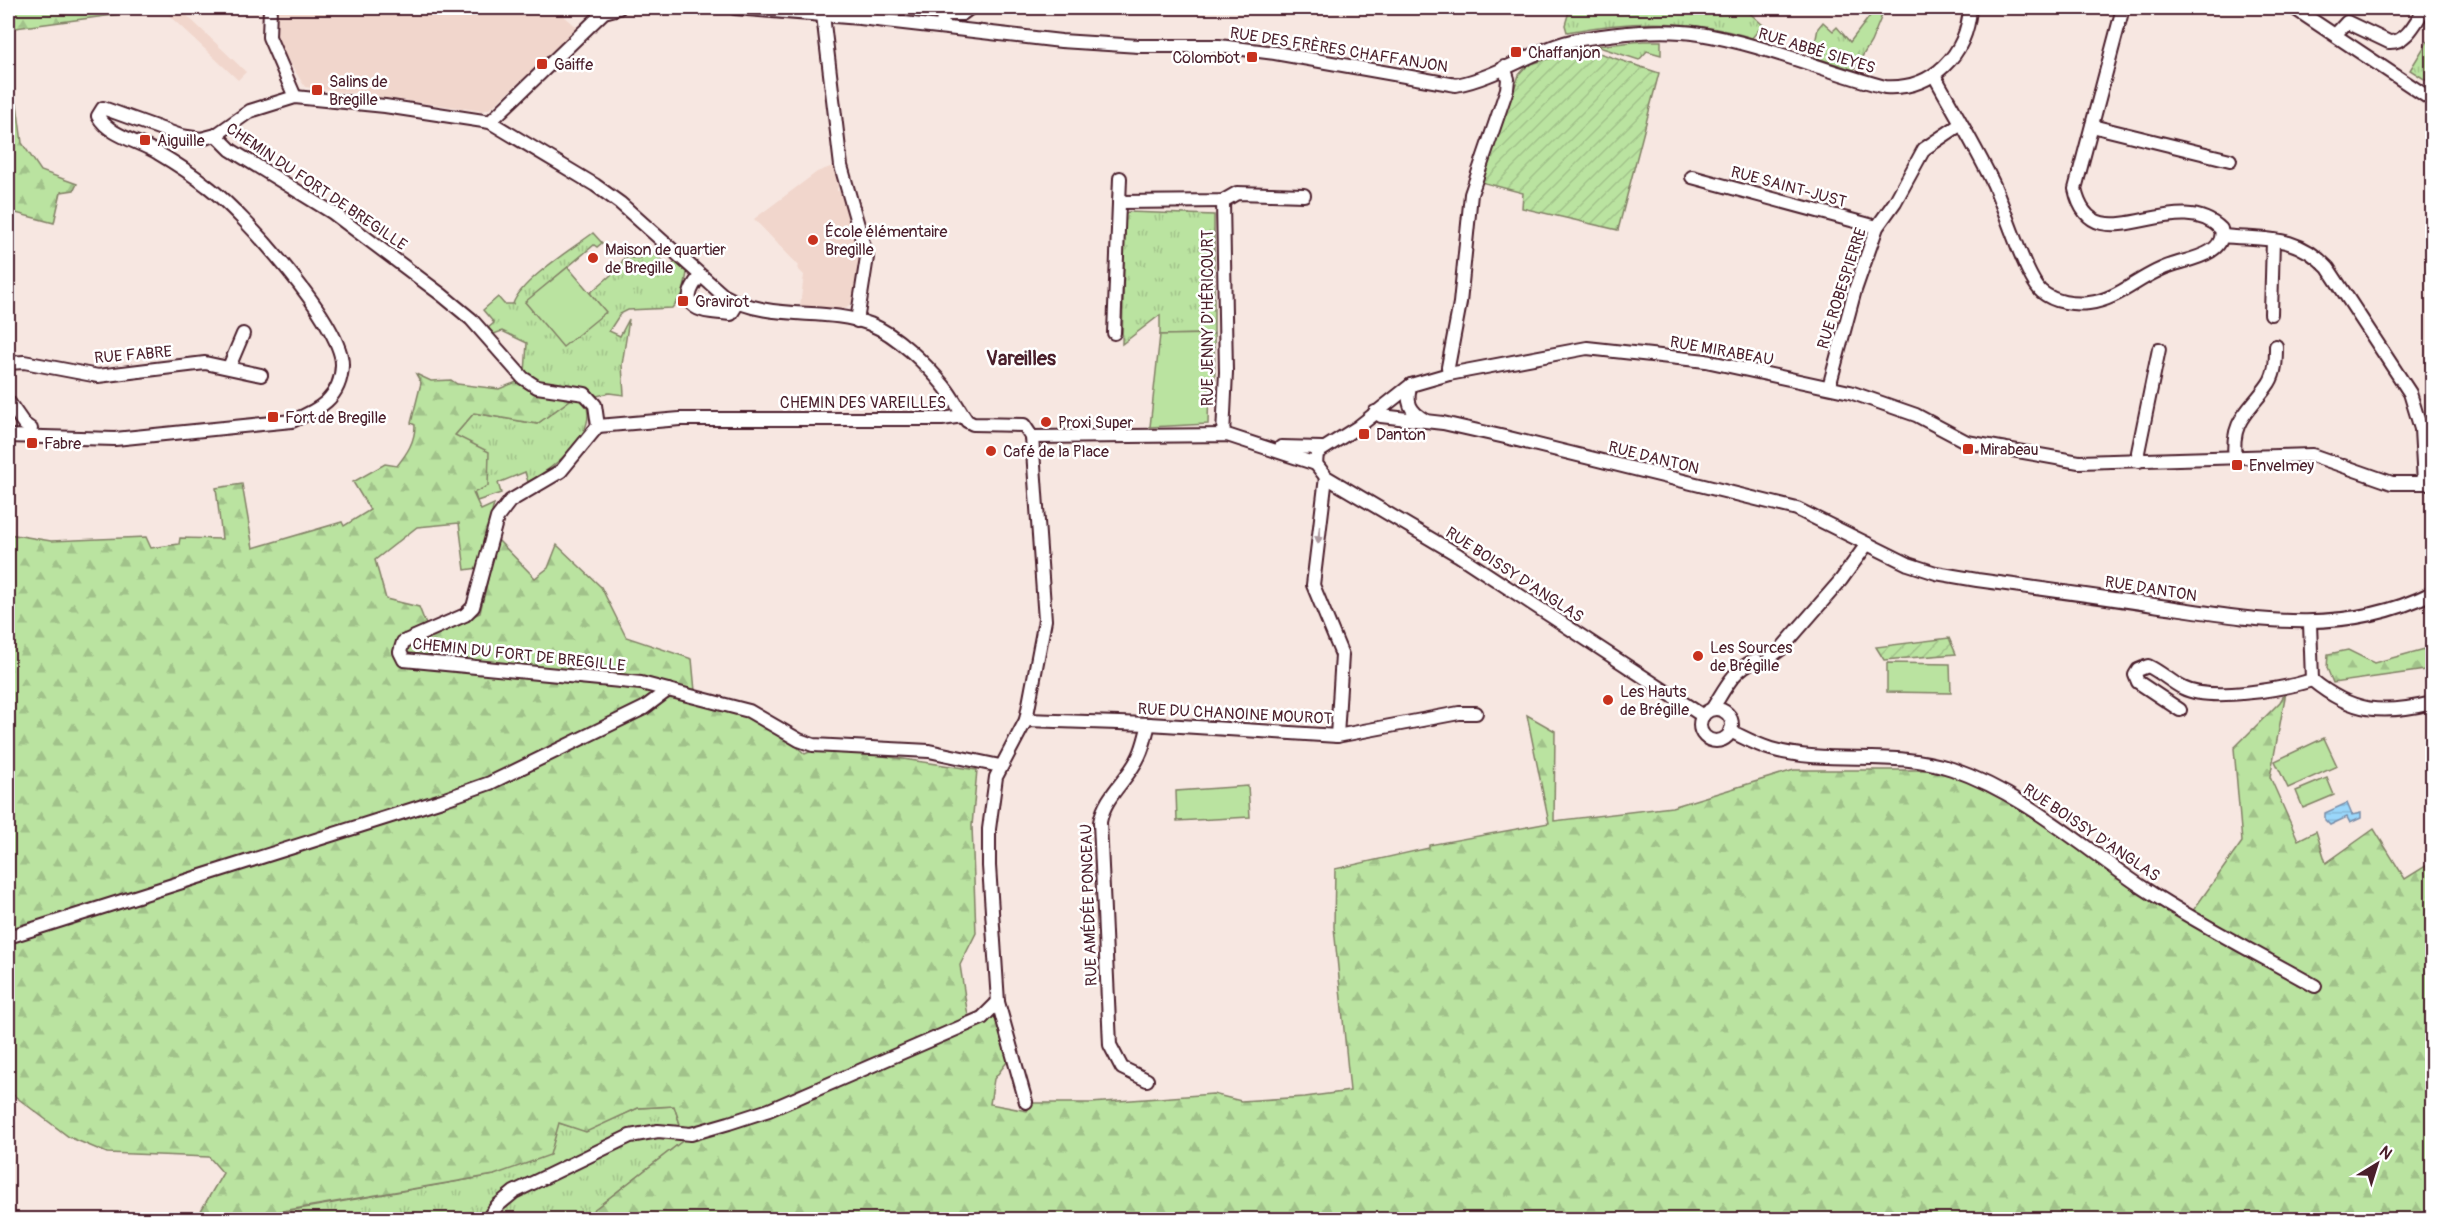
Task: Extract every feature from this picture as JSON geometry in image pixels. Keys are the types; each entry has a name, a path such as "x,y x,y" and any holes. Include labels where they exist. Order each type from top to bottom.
{"street":[{"path":"270,8 269,37 295,97"},
{"path":"490,122 604,12 620,8"},
{"name":"RUE DES FRÈRES CHAFFANJON","path":"735,8 942,27 1061,41 1244,49 1456,85 1475,81 1522,58 1580,40"},
{"path":"942,27 943,14 962,14 970,8"},
{"path":"1970,8 1965,31 1953,57 1934,75 1994,184 2034,282 2050,298 2076,304 2100,301 2160,268 2207,254 2221,241 2222,236 2221,229 2210,220 2184,214 2167,214 2110,226 2098,223 2087,216 2078,204 2075,189 2123,8"},
{"path":"2294,8 2433,100"},
{"path":"2335,35 2346,22 2396,42 2407,34 2425,8"},
{"path":"823,15 842,166 867,257 857,321"},
{"name":"RUE ABBÉ SIEYES","path":"1580,40 1636,32 1700,34 1885,87 1901,88 1918,85 1934,75"},
{"path":"1449,374 1448,366 1460,303 1471,194 1507,89 1508,79 1504,67"},
{"path":"216,135 240,116 295,97 385,106 490,122 596,185 620,203 700,276 738,303 759,310 857,321 882,330 901,344 945,387 963,416"},
{"name":"CHEMIN DU FORT DE BREGILLE","path":"8,436 115,439 292,421 314,412 334,393 339,385 342,363 337,343 306,293 261,239 209,187 158,152 103,125 98,116 99,110 108,107 181,136 201,139 216,135 231,150 333,213 442,295 471,319 523,378 543,388 585,393 595,405 598,426 561,471 503,507 497,518 475,602 469,611 408,638 403,642 400,652 404,660 641,683 669,690"},
{"name":"RUE ROBESPIERRE","path":"1829,387 1855,290 1877,227 1895,202 1924,149 1961,124"},
{"path":"2092,126 2230,160"},
{"name":"RUE SAINT-JUST","path":"1692,177 1877,227"},
{"path":"1114,333 1120,178"},
{"path":"1119,202 1223,201 1237,193 1304,195"},
{"name":"RUE JENNY D'HÉRICOURT","path":"1223,201 1226,372 1223,435"},
{"path":"2222,236 2292,242 2305,248 2328,268 2410,393 2421,429 2428,483"},
{"path":"2271,314 2273,240"},
{"path":"700,276 690,295 694,307 701,312 731,314 738,303"},
{"path":"229,367 243,334"},
{"path":"2235,458 2233,445 2239,420 2269,383 2276,364 2276,346"},
{"name":"RUE MIRABEAU","path":"1318,457 1411,385 1449,374 1587,348 1706,361 1829,387 1916,415 1967,442 2079,462 2312,454 2392,483 2428,483"},
{"path":"2139,461 2138,452 2159,349"},
{"name":"RUE FABRE","path":"8,363 24,362 98,376 205,363 261,375"},
{"path":"1411,385 1409,404 1412,411 1426,421"},
{"path":"8,403 31,429"},
{"name":"RUE DANTON","path":"1375,412 1381,416 1426,421 1505,437 1797,509 1908,564 1936,573 2239,618 2310,623 2381,613 2433,592"},
{"name":"CHEMIN DES VAREILLES","path":"598,426 681,419 942,419 963,416 974,424 1024,425 1032,437 1223,435 1259,444 1289,448 1318,457"},
{"path":"1026,1102 998,1002 989,866 989,829 1000,766 1011,752 1026,720 1046,608 1032,437"},
{"name":"RUE BOISSY D'ANGLAS","path":"1318,457 1326,477 1458,555 1708,713"},
{"path":"1326,477 1313,585 1342,655 1337,736"},
{"path":"1770,657 1781,649 1841,580 1867,544"},
{"path":"2310,623 2312,680"},
{"path":"1708,713 1727,714 1731,723 1730,731 1720,740 1710,739 1700,728 1708,713 1731,677 1742,665 1756,660"},
{"path":"2180,710 2138,682 2135,675 2138,670 2148,666 2184,689 2216,693 2255,692 2312,680 2343,702 2379,711 2433,703"},
{"path":"8,937 490,783 644,708 669,690 749,711 813,745 929,751 1000,766"},
{"name":"RUE DU CHANOINE MOUROT","path":"1026,720 1149,724 1337,736 1459,713 1476,713"},
{"name":"RUE AMÉDÉE PONCEAU","path":"1148,1080 1122,1068 1110,1045 1100,822 1102,810 1140,755 1149,724"},
{"name":"RUE BOISSY D'ANGLAS","path":"1730,731 1770,749 1811,755 1914,760 1953,769 1974,778 2054,822 2106,862 2208,928 2315,986"},
{"path":"488,1220 497,1206 514,1192 630,1136 658,1131 691,1134 769,1110 982,1018 998,1002"}],"shaded area":[{"path":"161,8 179,8 246,72 238,80"},
{"path":"276,8 555,8 578,28 491,108 483,111 305,87 277,43"},
{"name":"École élémentaire Bregille","path":"833,166 838,185 837,191 840,191 859,257 853,302 843,310 800,306 804,275 797,268 799,266 754,219 817,172"}],"green space":[{"path":"8,8 129,8 128,13 15,28 8,25"},
{"path":"1570,8 1744,8 1763,25 1752,38 1706,27 1660,23 1613,25 1567,32 1565,25"},
{"path":"1876,8 1885,8 1871,42 1854,70 1817,58 1813,54 1818,28 1823,22 1833,31 1837,27 1850,42"},
{"path":"2432,34 2432,84 2410,70"},
{"path":"1661,41 1661,55 1647,51 1639,60 1596,46"},
{"path":"1584,48 1659,73 1618,230 1522,208 1523,193 1481,182 1519,75 1528,65"},
{"path":"8,99 17,104 22,143 41,171 77,184 74,190 61,192 54,223 8,211"},
{"path":"1128,212 1214,215 1214,334 1160,335 1160,315 1122,344 1125,215"},
{"path":"593,233 602,243 597,247 594,245 526,302 605,313 590,293 618,269 624,258 641,258 645,246 670,267 675,262 687,273 683,294 672,308 628,310 620,314 609,331 620,336 629,319 622,365 624,395 609,393 597,396 579,386 543,384 525,373 527,343 502,331 494,334 488,328 494,323 483,310 498,297 504,304 513,304 536,275"},
{"path":"568,267 606,312 563,347 525,302"},
{"path":"1214,334 1215,382 1209,382 1208,424 1150,427 1160,335"},
{"path":"416,374 431,381 451,380 457,384 499,389 519,381 574,397 537,424 474,413 455,435 489,452 488,486 473,493 481,510 494,504 478,568 465,570 459,523 417,527 375,560 386,599 419,607 430,635 480,613 497,539 535,578 548,568 557,545 601,587 626,637 692,659 695,691 777,730 805,754 822,747 977,770 972,826 976,933 960,965 968,1016 992,1006 1010,1058 994,1079 990,1104 1027,1111 1032,1103 1091,1103 1213,1094 1241,1101 1305,1097 1350,1091 1334,927 1335,869 1429,848 1429,845 1549,823 1527,715 1555,731 1554,821 1672,807 1794,770 1937,770 1987,789 2059,832 2187,919 2242,842 2234,748 2280,702 2286,692 2270,777 2298,840 2316,831 2326,863 2374,829 2405,879 2432,862 2432,1219 582,1219 685,1139 674,1106 638,1108 586,1132 559,1123 550,1155 494,1175 235,1219 196,1219 223,1173 209,1157 107,1153 69,1137 8,1091 8,534 51,541 146,537 151,548 179,544 180,538 222,539 216,488 242,484 253,548 342,522 344,526 370,510 353,482 385,464 397,466 410,447 415,425 411,423 421,383"},
{"path":"574,397 586,404 588,416 579,439 570,450 549,469 528,482 525,472 498,483 501,493 477,501 455,435 474,413 537,424"},
{"path":"1949,638 1956,654 1884,660 1876,647"},
{"path":"2432,647 2432,669 2333,683 2327,668 2328,654 2348,650 2374,663"},
{"path":"1887,663 1950,664 1951,693 1887,692"},
{"path":"2324,738 2337,766 2288,788 2275,761"},
{"path":"2327,778 2334,795 2303,808 2296,791"},
{"path":"1248,786 1250,817 1177,821 1176,791"},
{"path":"674,1106 685,1139 582,1219 235,1220 494,1175 559,1123 586,1131 638,1108"}],"water":[{"path":"2347,803 2352,815 2361,813 2361,818 2350,823 2347,817 2330,825 2325,820 2325,813"}],"place":[{"name":"Chaffanjon","path":"1516,52"},
{"name":"Colombot","path":"1252,57"},
{"name":"Gaiffe","path":"542,64"},
{"name":"Salins de Bregille","path":"317,90"},
{"name":"Aiguille","path":"145,140"},
{"name":"École élémentaire Bregille","path":"813,240"},
{"name":"Maison de quartier de Bregille","path":"593,258"},
{"name":"Gravirot","path":"683,301"},
{"name":"Fort de Bregille","path":"273,417"},
{"name":"Proxi Super","path":"1046,422"},
{"name":"Danton","path":"1364,434"},
{"name":"Fabre","path":"32,443"},
{"name":"Mirabeau","path":"1968,449"},
{"name":"Café de la Place","path":"991,451"},
{"name":"Envelmey","path":"2237,465"},
{"name":"Les Sources de Brégille","path":"1698,656"},
{"name":"Les Hauts de Brégille","path":"1608,700"}],"district":[{"name":"Vareilles","path":"1021,358"}]}
